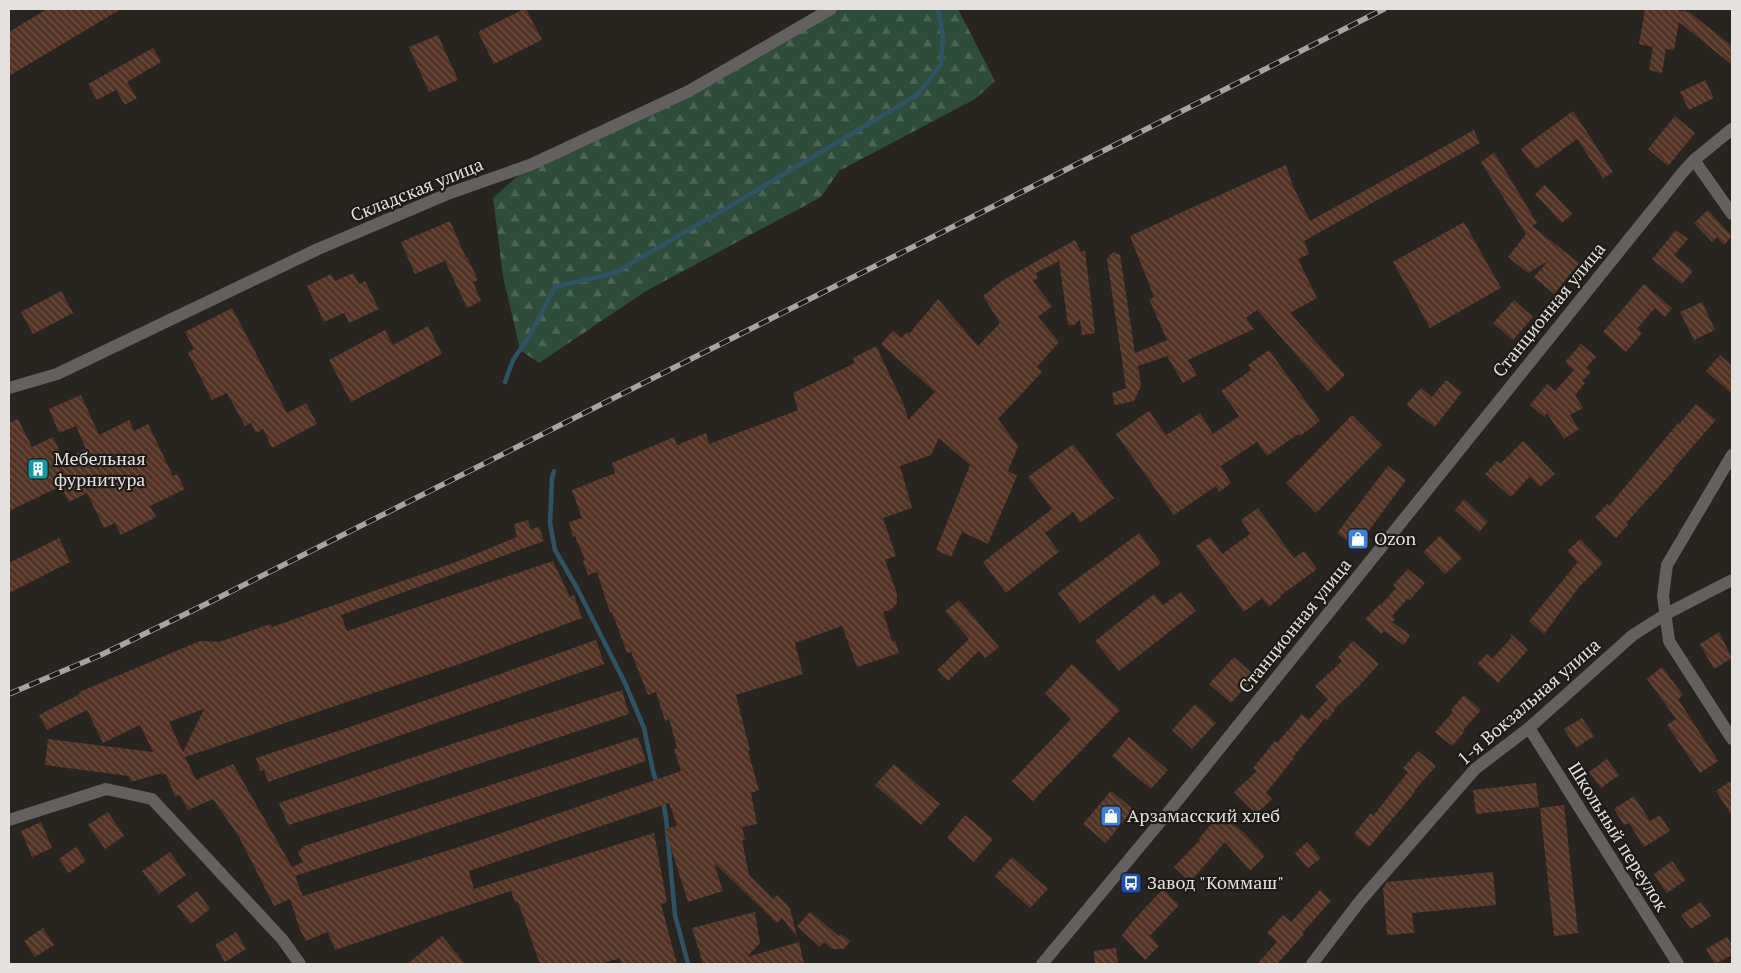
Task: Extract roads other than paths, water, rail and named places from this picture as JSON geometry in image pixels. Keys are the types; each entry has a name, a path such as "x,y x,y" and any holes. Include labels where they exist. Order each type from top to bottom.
{"street":[{"name":"Складская улица","path":"9,388 57,374 318,250 450,193 530,165 689,91 831,9"},
{"name":"Станционная улица","path":"1042,964 1172,807 1606,266 1694,160 1732,129"},
{"path":"1694,160 1732,214"},
{"path":"1732,455 1667,565 1663,596 1669,640 1732,739"},
{"name":"1-я Вокзальная улица","path":"1312,964 1360,901 1475,769 1529,728 1633,636 1666,614 1732,580"},
{"name":"Школьный переулок","path":"1529,728 1678,964"},
{"path":"9,820 106,789 152,799 282,939 300,964"}],"waterway":[{"path":"505,382 513,360 530,335 555,287 614,273 917,95 941,64 943,38 938,9"},
{"path":"554,471 550,523 555,550 577,588 625,683 644,728 657,784"},
{"path":"663,801 675,915 688,964"}],"railway":[{"path":"9,694 103,654 208,603 1384,9"}],"place":[{"name":"Мебельная фурнитура","path":"38,469"},
{"name":"Ozon","path":"1358,539"},
{"name":"Арзамасский хлеб","path":"1111,816"},
{"name":"Завод \"Коммаш\"","path":"1131,883"}]}
